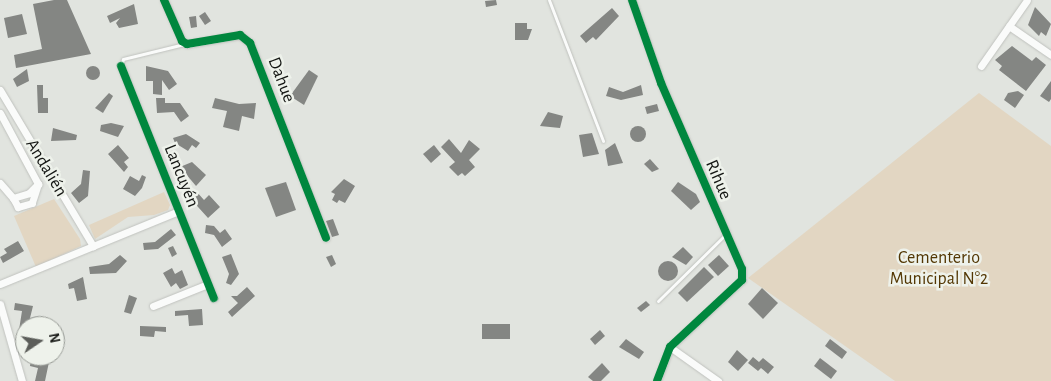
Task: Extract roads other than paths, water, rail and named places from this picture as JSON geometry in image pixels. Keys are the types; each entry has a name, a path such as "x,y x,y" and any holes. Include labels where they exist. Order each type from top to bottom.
{"street":[{"path":"164,0 182,41 188,44"},
{"name":"Rihue","path":"632,0 661,83 725,235 742,269 742,280 670,347"},
{"path":"981,66 1027,0"},
{"path":"1009,26 1051,55"},
{"name":"Dahue","path":"188,44 240,35 250,42 326,238"},
{"name":"Lancuyén","path":"121,66 214,298"},
{"name":"Andalién","path":"0,90 93,246"},
{"path":"0,113 38,184 32,203 18,207 0,183"},
{"name":"Lancuyén","path":"0,284 179,211"},
{"path":"154,306 208,284"},
{"path":"0,304 22,381"},
{"path":"657,381 670,347 718,381"}],"lane":[{"path":"549,0 603,141"},
{"path":"121,66 123,59 188,44"},
{"path":"658,300 725,235"}],"park label":[{"name":"Cementerio Municipal N°2","path":"939,269"}]}
